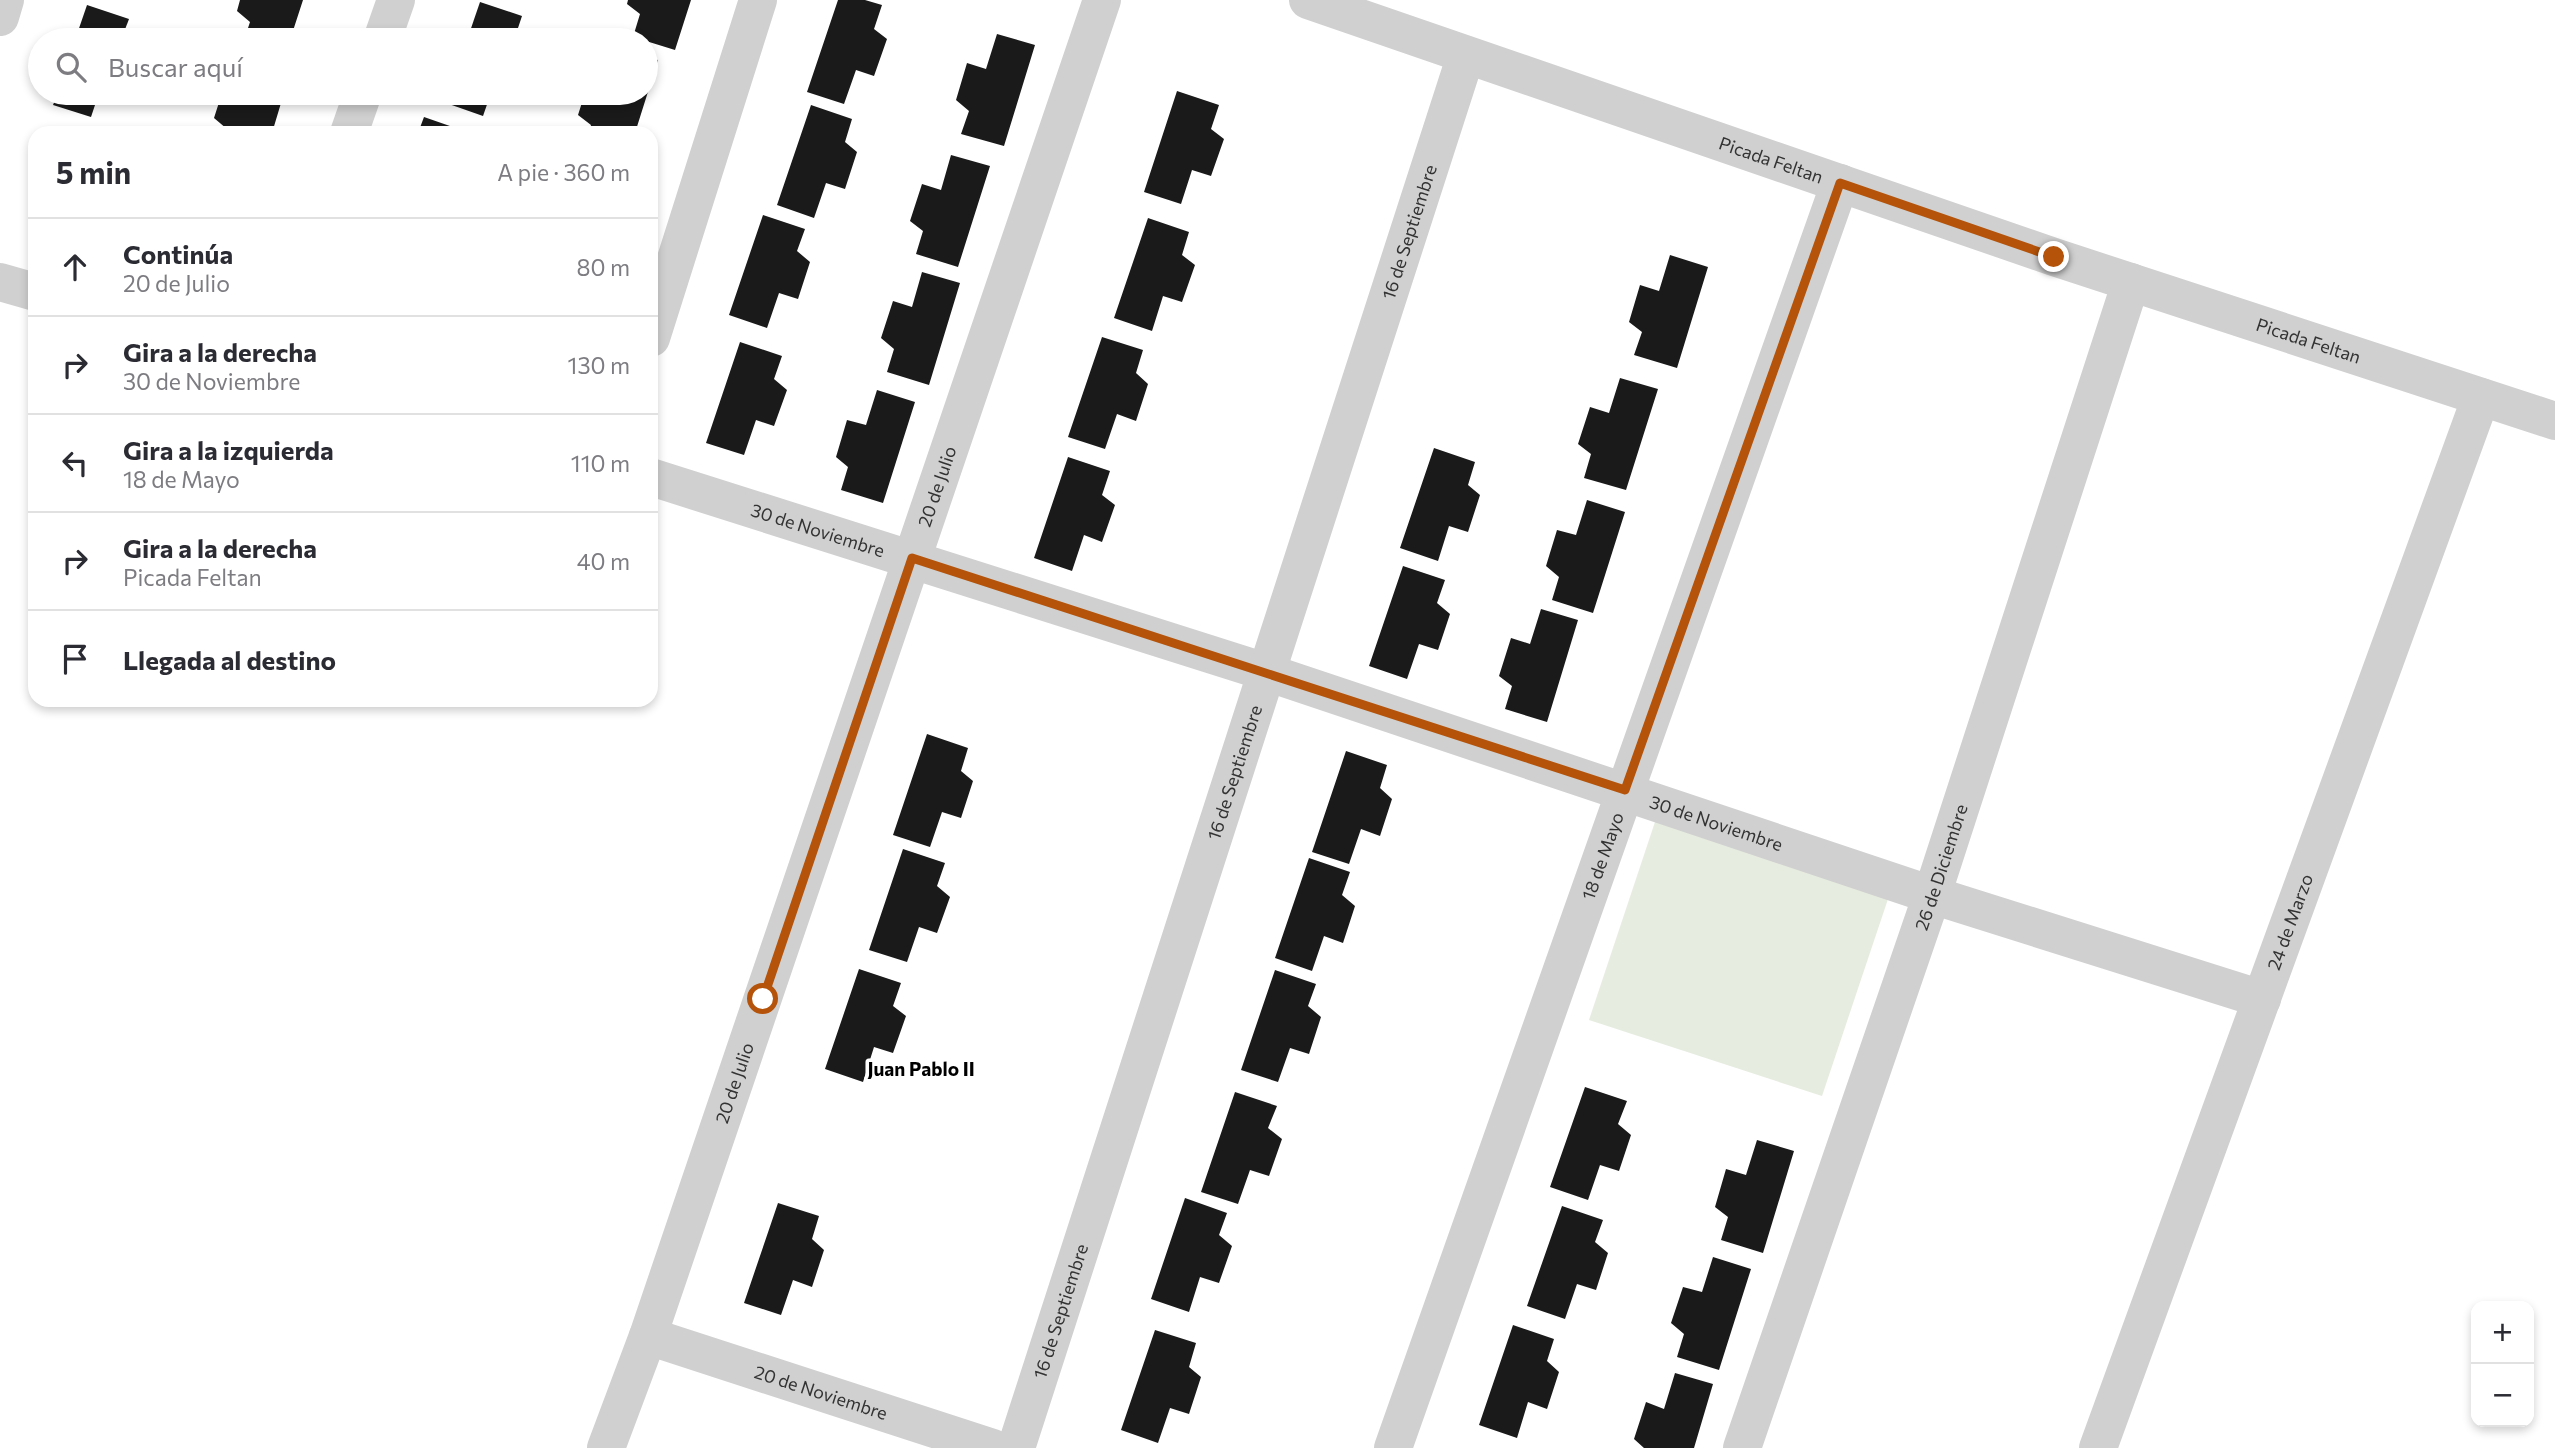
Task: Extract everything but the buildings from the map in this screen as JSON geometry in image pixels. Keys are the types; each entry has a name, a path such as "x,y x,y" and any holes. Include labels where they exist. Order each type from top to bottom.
{"street":[{"path":"0,17 5,0"},
{"path":"386,28 396,0"},
{"path":"658,316 758,0"},
{"name":"20 de Julio","path":"606,1448 648,1336 1102,0"},
{"name":"Picada Feltan","path":"1308,0 2131,282 2555,421"},
{"name":"16 de Septiembre","path":"1016,1448 1466,55"},
{"path":"351,126 359,105"},
{"name":"18 de Mayo","path":"1393,1448 1840,183"},
{"path":"0,282 28,290"},
{"name":"26 de Diciembre","path":"1742,1448 1932,895 2131,282"},
{"name":"24 de Marzo","path":"2098,1448 2481,397"},
{"name":"30 de Noviembre","path":"658,479 1266,672 1932,895 2262,999"},
{"name":"20 de Noviembre","path":"648,1336 993,1448"}],"shaded area":[{"path":"1657,816 1890,893 1822,1096 1589,1020"}],"district":[{"name":"Juan Pablo II","path":"921,1068"}],"route":[{"path":"763,999 912,558 1625,790 1840,183 2054,257"}]}
